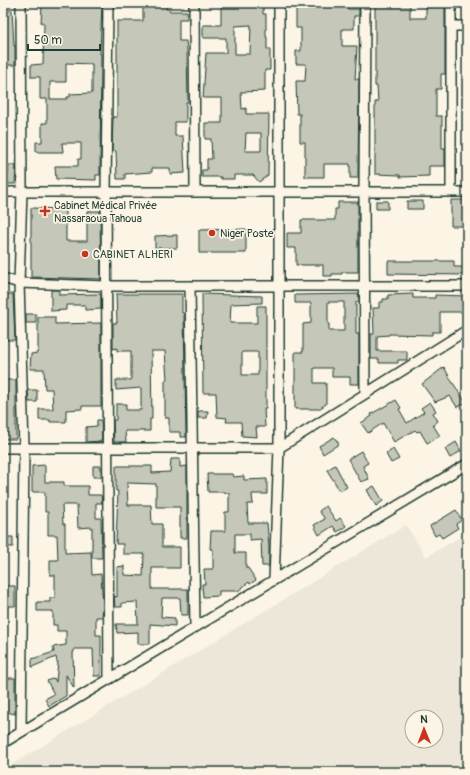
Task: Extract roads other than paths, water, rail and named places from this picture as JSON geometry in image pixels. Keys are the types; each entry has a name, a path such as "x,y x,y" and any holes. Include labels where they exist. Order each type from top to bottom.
{"street":[{"path":"21,732 24,448 19,283 22,191 22,3"},
{"path":"108,3 106,192 108,679"},
{"path":"194,3 195,192"},
{"path":"274,580 279,448 279,3"},
{"path":"365,3 365,394"},
{"path":"451,3 451,192"},
{"path":"451,26 467,26"},
{"path":"3,192 467,192"},
{"path":"3,278 19,283 106,286 467,286"},
{"path":"190,286 195,627"},
{"path":"3,448 279,448 467,330"},
{"path":"3,743 467,464"}],"place":[{"name":"Cabinet Médical Privée Nassaraoua Tahoua","path":"45,211"},
{"name":"Niger Poste","path":"212,233"},
{"name":"CABINET ALHERI","path":"85,254"}]}
